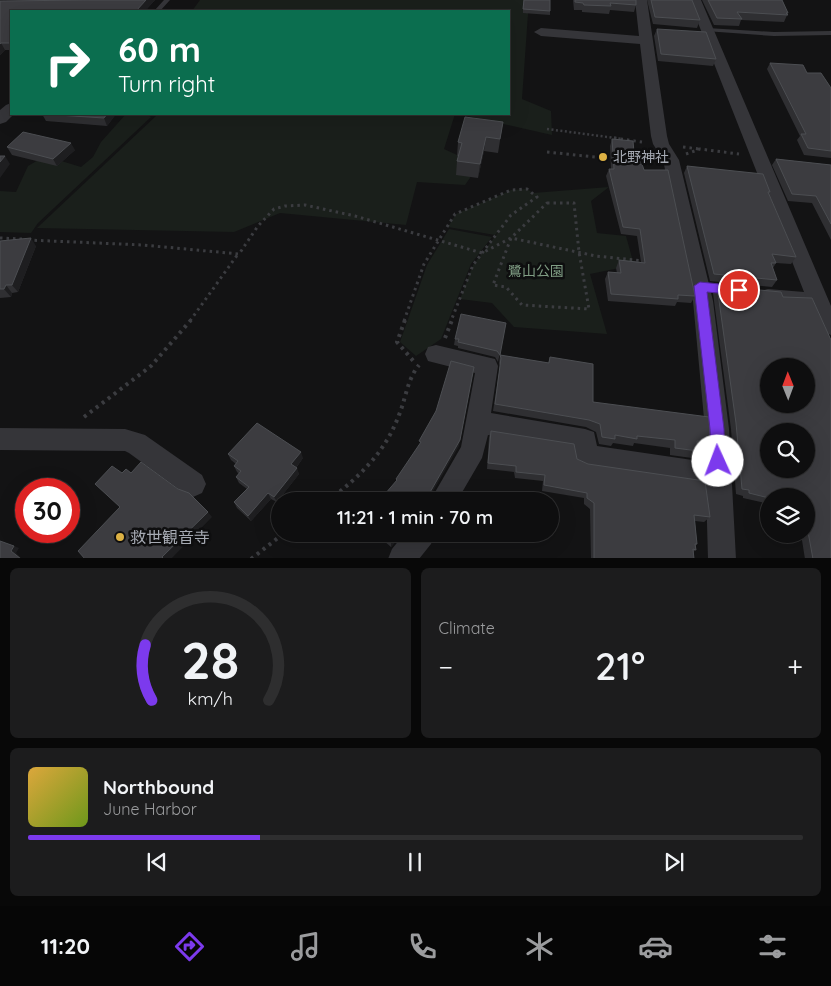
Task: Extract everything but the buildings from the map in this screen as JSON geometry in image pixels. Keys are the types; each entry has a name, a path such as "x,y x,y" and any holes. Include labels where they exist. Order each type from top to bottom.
{"street":[{"path":"695,0 704,33 768,158 824,298 831,326"},
{"path":"638,1 650,34 661,144 671,160 700,286 717,429 722,558"},
{"path":"541,32 650,34"},
{"path":"0,119 10,109"},
{"path":"427,359 487,366 473,450 448,492"},
{"path":"478,422 585,440 585,456 719,476"},
{"path":"0,439 125,440 136,443 193,484"},
{"path":"402,558 415,542"}],"lane":[{"path":"158,10 167,0"},
{"path":"704,33 831,33"},
{"path":"700,286 739,290"},
{"path":"758,292 824,298"}],"path":[{"path":"547,129 700,149"},
{"path":"339,492 371,466 384,448 400,413 408,378 427,359 444,340 474,265 511,215 537,197 527,189 510,190 455,214 424,264 397,342 427,359"},
{"path":"83,418 120,391 159,358 184,329 258,226 274,209 284,206 305,205 355,216 482,254 511,238 547,203 574,203 579,252 589,309 522,305 506,287 493,285 511,238"},
{"path":"0,238 143,245 238,254"},
{"path":"511,238 579,252 650,262"},
{"path":"251,558 272,542"}],"green space":[{"path":"200,0 529,0 522,99 551,111 552,135 463,115 510,115 510,10 193,10"},
{"path":"125,115 148,115 151,117 38,223 31,233 0,232 0,191 16,192 28,166 45,156 81,167 93,157 101,142"},
{"path":"154,115 455,115 444,149 479,165 465,185 417,182 406,225 280,213 234,232 37,228 156,116"},
{"name":"鷺山公園","path":"609,187 591,201 597,233 626,236 634,265 590,274 607,334 514,327 492,303 460,299 473,265 500,230 495,235 448,227 456,214 511,190 527,189 533,193"},
{"path":"449,229 492,237 471,264 441,339 416,356 400,342 427,265"}],"place":[{"name":"北野神社","path":"603,157"},
{"name":"救世観音寺","path":"120,537"}],"route":[{"path":"718,461 717,429 700,286 739,290"}]}
